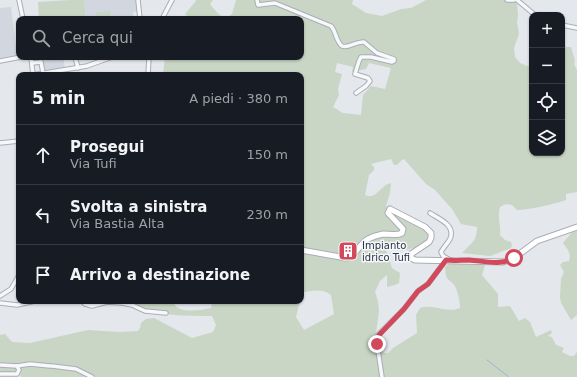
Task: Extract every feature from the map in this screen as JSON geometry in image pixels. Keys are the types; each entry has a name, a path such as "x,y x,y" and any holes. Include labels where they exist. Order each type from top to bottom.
{"street":[{"path":"19,0 22,16"},
{"path":"138,0 140,16"},
{"path":"164,16 172,0"},
{"path":"257,0 258,5 275,3 331,26 335,30 342,46 346,47 357,42 364,42 377,53 394,59 392,62 371,57 361,57 358,61 355,73 370,80 366,86 356,93"},
{"path":"506,0 516,0 531,12"},
{"path":"565,26 577,28"},
{"path":"0,61 16,58"},
{"path":"32,60 33,72"},
{"path":"76,60 78,68"},
{"path":"51,72 78,68 105,60"},
{"path":"148,72 149,60"},
{"path":"32,63 41,62 43,72"},
{"path":"0,143 16,141"},
{"path":"304,250 346,258 352,256 364,242 377,236 383,234 399,235 402,233 403,229 388,212 388,210 391,209 425,227 430,233 430,240 411,254 411,258 415,260 470,260 494,263 506,262 537,241 577,227"},
{"path":"430,213 446,222 451,230 450,238 441,252 443,256 449,260"},
{"path":"382,377 377,344 378,335 404,309 418,291 428,284 449,260"},
{"path":"0,296 11,289 16,280"},
{"path":"0,303 21,304"},
{"path":"85,304 92,306 100,304"},
{"path":"127,304 146,311 166,314"},
{"path":"0,365 17,366 30,364 76,369 92,377"},
{"path":"0,374 17,374 19,370 17,366"}],"shaded area":[{"path":"84,0 137,0 137,12 133,12 134,16 86,16"},
{"path":"11,7 16,55 0,58 0,8"},
{"path":"43,60 64,60 65,68 45,72"}],"green space":[{"path":"84,0 86,16 39,16 38,2"},
{"path":"195,0 213,0 210,4 215,11 222,16 187,16 185,14 196,1"},
{"path":"236,0 353,0 352,4 366,13 382,16 401,9 411,8 426,0 517,0 517,22 519,34 514,48 515,57 520,63 529,66 529,156 565,156 565,47 571,47 575,61 574,64 577,70 577,192 566,194 566,200 534,208 517,210 512,205 506,204 500,207 500,235 505,240 511,242 511,248 490,256 462,253 475,239 477,227 461,224 452,209 435,190 426,184 404,159 397,165 394,165 391,159 371,164 374,167 374,170 369,175 365,195 372,196 387,184 391,183 386,206 426,225 432,237 422,246 401,251 393,246 388,247 386,250 392,268 400,273 399,283 387,287 387,275 380,281 375,292 379,311 375,341 377,357 377,345 384,353 388,353 393,348 417,333 416,315 420,308 430,307 455,310 460,308 456,288 448,279 445,272 445,267 450,263 486,262 482,275 498,294 498,307 510,306 519,321 525,318 530,322 536,337 551,330 552,333 548,336 552,337 556,345 564,348 562,352 570,356 574,356 577,352 577,377 21,377 20,374 0,374 0,335 5,334 12,342 30,343 88,330 119,332 138,331 141,323 146,319 154,318 192,338 213,332 216,325 212,316 162,313 143,309 133,304 174,304 181,309 202,310 211,308 212,304 299,304 296,317 304,330 334,314 331,295 324,291 304,293 304,72 163,72 165,60 304,60 304,16 229,16 232,14","holes":["337,63 353,67 352,72 366,69 369,63 391,68 385,89 371,86 363,95 361,115 343,113 333,107 339,95 338,89 342,74 335,72"]},
{"path":"110,11 111,16 96,16 96,12"},
{"path":"577,229 577,315 571,320 561,303 561,279 564,272 560,265 563,262 569,261 570,258 569,251 563,243 572,232"}],"waterway":[{"path":"487,360 509,377"}],"place":[{"name":"Impianto idrico Tufi","path":"348,251"}],"route":[{"path":"377,344 377,338 386,326 404,309 418,291 428,284 446,260 470,260 500,263 514,258"}]}
